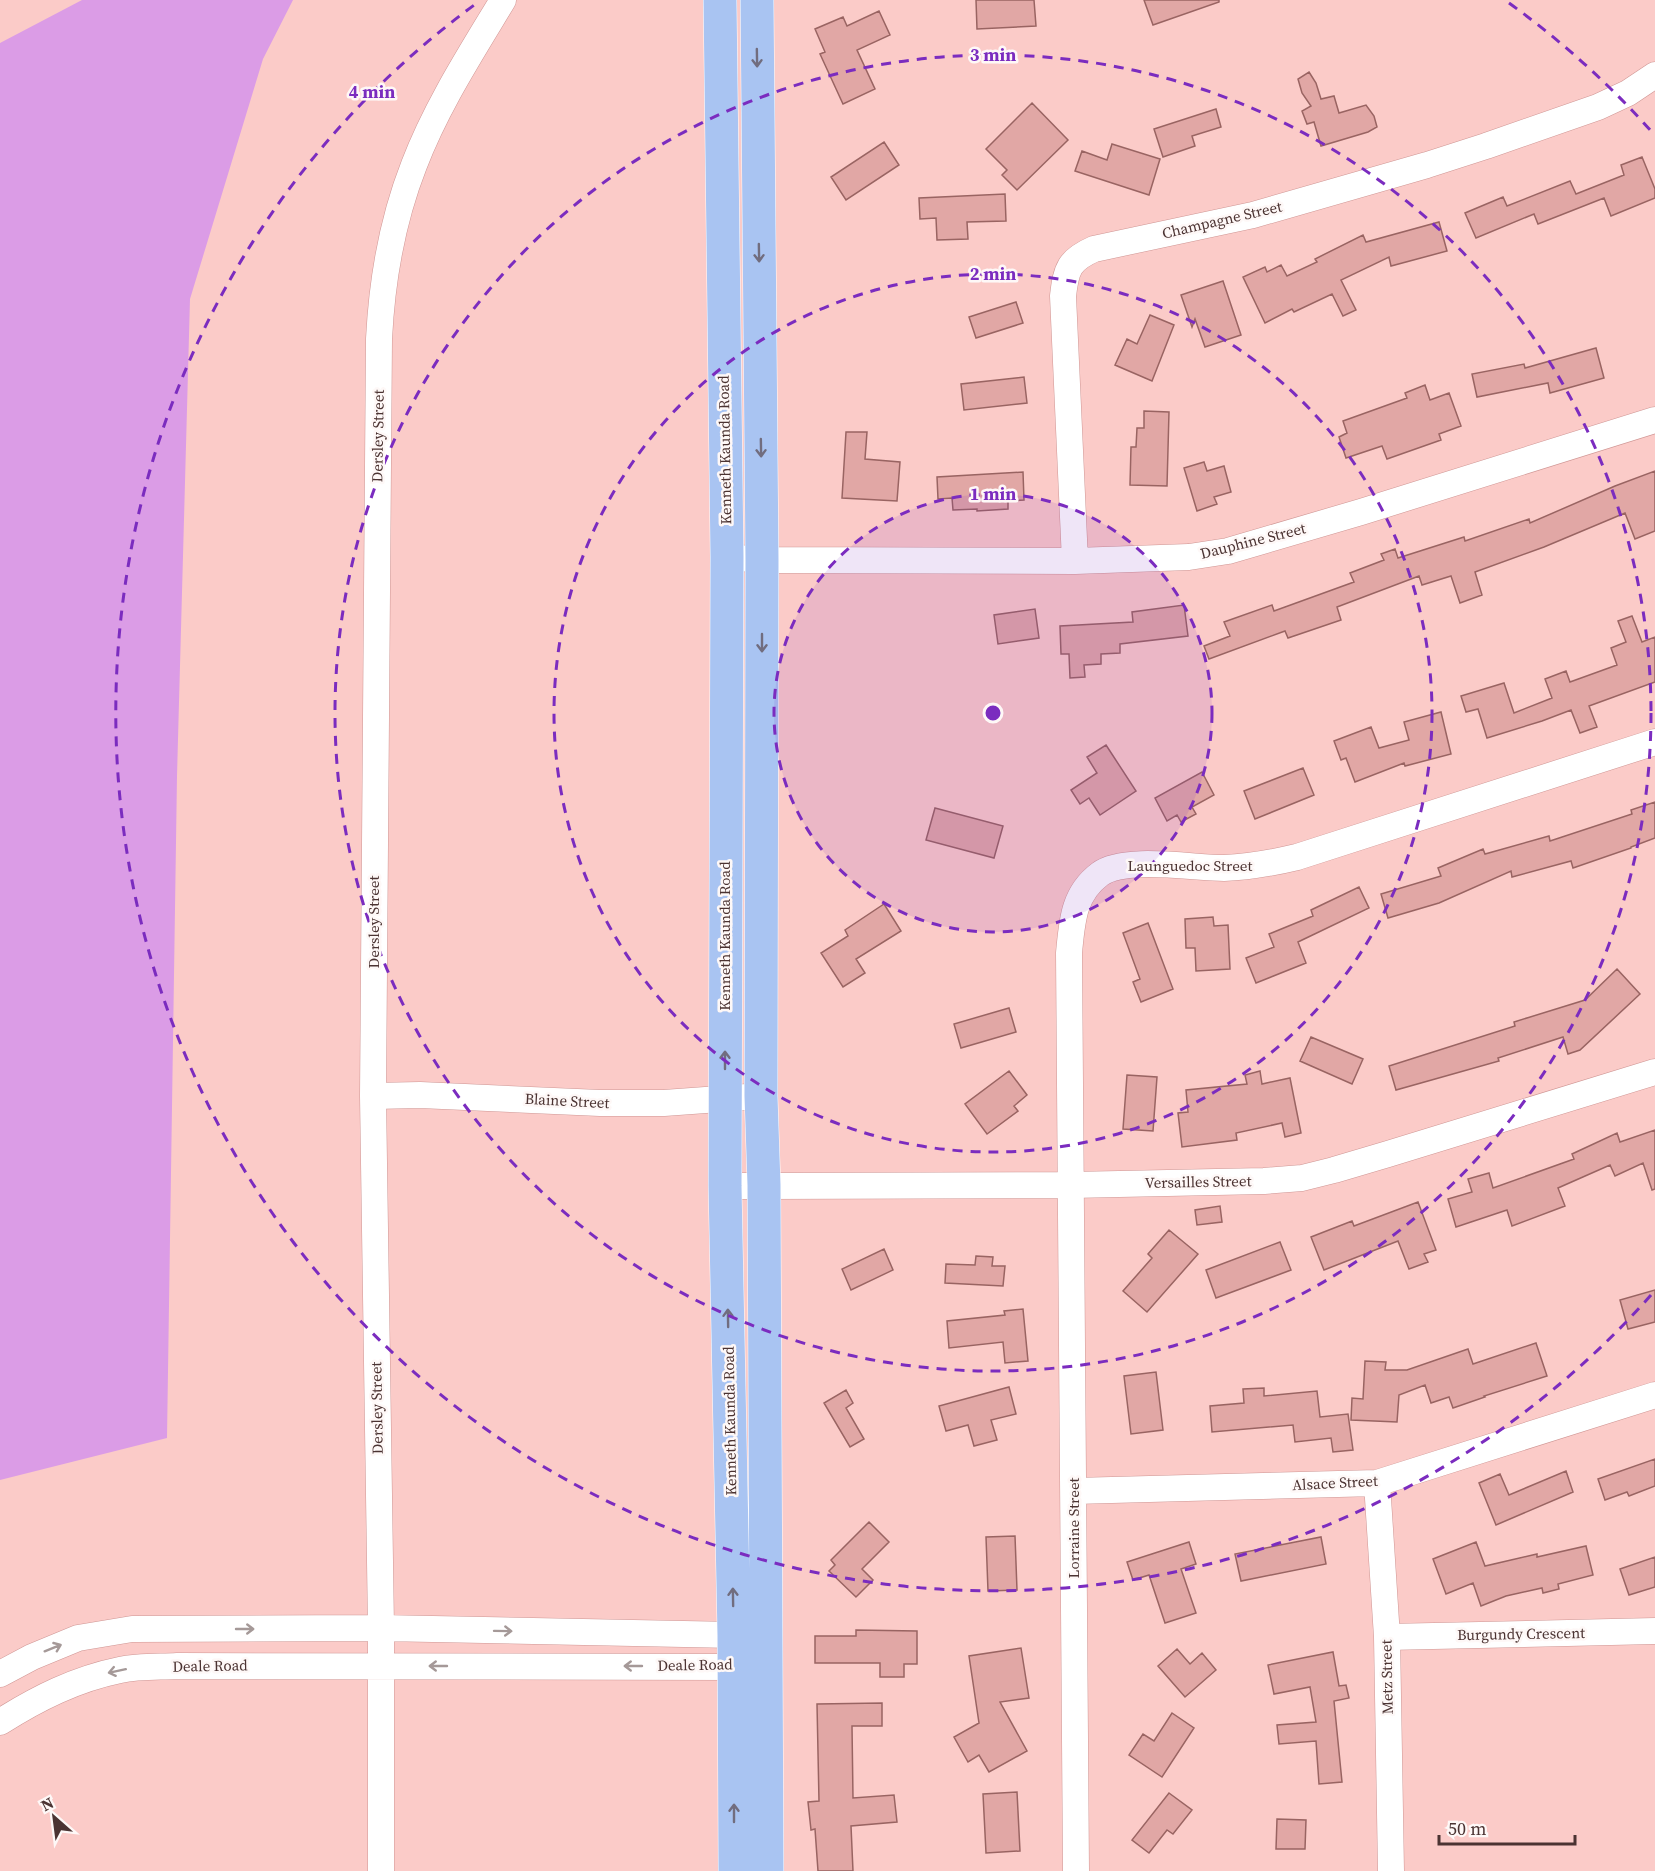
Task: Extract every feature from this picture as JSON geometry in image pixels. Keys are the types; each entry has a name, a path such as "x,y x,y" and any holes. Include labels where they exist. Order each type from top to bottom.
{"main road":[{"name":"Kenneth Kaunda Road","path":"720,0 727,557 725,1186 734,1651 735,1871"},
{"path":"757,0 762,560 760,1096 764,1185 767,1871"}],"street":[{"name":"Dersley Street","path":"381,1871 381,1628 373,1096 378,387 381,296 387,255 398,212 414,165 448,93 503,0"},
{"name":"Champagne Street","path":"1075,561 1063,296 1065,278 1070,264 1081,254 1094,249 1253,215 1486,146 1598,107 1628,93 1655,75"},
{"name":"Dauphine Street","path":"727,557 762,560 1075,561 1189,557 1228,550 1361,512 1655,420"},
{"name":"Launguedoc Street","path":"1071,1185 1069,953 1072,918 1078,900 1100,873 1122,866 1172,865 1222,868 1268,864 1319,850 1655,742"},
{"name":"Versailles Street","path":"725,1186 1071,1185 1264,1181 1302,1178 1366,1161 1655,1072"},
{"name":"Blaine Street","path":"373,1096 465,1096 600,1103 664,1103 760,1096"},
{"name":"Lorraine Street","path":"1071,1185 1076,1871"},
{"name":"Alsace Street","path":"1074,1491 1377,1483 1655,1395"},
{"name":"Metz Street","path":"1377,1483 1386,1638 1391,1871"},
{"name":"Deale Road","path":"0,1674 32,1657 78,1638 132,1629 381,1628 734,1651 765,1655"},
{"path":"150,1629 151,1667"},
{"name":"Burgundy Crescent","path":"1386,1638 1655,1631"},
{"name":"Deale Road","path":"0,1722 28,1704 73,1683 122,1669 177,1666 380,1665 734,1651"}],"shaded area":[{"path":"82,0 293,0 263,59 190,299 177,776 167,1438 0,1480 0,43"}],"building":[{"path":"976,0 1034,0 1036,26 977,29"},
{"path":"1144,0 1219,0 1219,2 1153,25"},
{"path":"879,11 890,35 857,50 875,89 843,104 820,54 825,52 815,29 843,17 847,26"},
{"path":"1309,72 1316,83 1321,99 1334,96 1339,113 1366,105 1374,116 1377,127 1368,132 1321,146 1314,122 1307,124 1302,111 1311,106 1302,93 1298,79"},
{"path":"1032,103 1068,140 1017,190 1002,175 1007,170 986,149"},
{"path":"1216,109 1221,127 1192,136 1195,146 1163,157 1154,129"},
{"path":"884,142 899,165 846,200 831,177"},
{"path":"1112,144 1160,159 1149,195 1075,171 1082,151 1107,160"},
{"path":"1642,157 1655,189 1655,198 1611,216 1604,198 1538,224 1534,214 1476,238 1465,213 1503,197 1507,206 1570,181 1576,194 1624,175 1621,165"},
{"path":"1005,194 1006,221 967,222 968,239 937,240 936,218 920,219 919,198"},
{"path":"1439,222 1447,251 1391,266 1389,257 1341,280 1356,310 1343,316 1332,294 1294,312 1292,309 1265,323 1243,277 1265,267 1267,272 1281,265 1287,276 1317,262 1315,259 1363,235 1366,242"},
{"path":"1223,281 1241,335 1205,347 1195,319 1192,327 1181,295"},
{"path":"1016,302 1023,323 976,338 969,317"},
{"path":"1150,315 1174,325 1152,381 1115,365 1127,339 1137,344"},
{"path":"1596,348 1604,378 1550,393 1548,383 1477,397 1472,374 1524,364 1525,368"},
{"path":"1024,377 1027,403 964,410 961,384"},
{"path":"1425,385 1430,400 1449,393 1461,426 1439,434 1441,440 1387,459 1382,446 1346,458 1339,437 1347,433 1343,421 1407,398 1405,393"},
{"path":"1144,411 1169,412 1167,486 1130,485 1131,447 1136,447 1137,428 1144,428"},
{"path":"846,432 867,432 865,459 900,462 897,501 842,498"},
{"path":"1204,462 1207,471 1224,466 1231,492 1214,497 1217,504 1197,511 1184,468"},
{"path":"1655,471 1655,531 1635,539 1625,513 1544,547 1475,572 1482,595 1460,603 1451,576 1422,585 1419,576 1337,607 1341,620 1288,638 1285,631 1209,659 1204,646 1230,636 1224,622 1272,605 1274,611 1354,582 1350,573 1384,560 1381,554 1395,549 1398,558 1464,537 1465,541 1529,519 1530,523"},
{"path":"1023,472 1024,500 1008,501 1008,509 953,510 952,498 938,499 937,477"},
{"path":"1184,605 1188,636 1120,644 1120,653 1101,654 1101,664 1084,665 1085,677 1070,678 1069,654 1061,654 1060,626 1133,622 1132,612"},
{"path":"1035,609 1039,638 998,644 994,615"},
{"path":"1632,616 1642,642 1655,637 1655,682 1589,706 1597,727 1580,733 1571,710 1487,738 1478,709 1466,712 1461,696 1504,683 1514,713 1552,698 1545,679 1566,671 1570,682 1617,665 1611,648 1626,642 1618,621"},
{"path":"1441,712 1451,754 1405,766 1404,763 1355,782 1346,758 1341,760 1334,741 1371,727 1379,748 1409,740 1404,722"},
{"path":"1106,745 1136,791 1100,815 1089,798 1080,804 1071,790 1097,773 1087,757"},
{"path":"1303,768 1314,795 1255,819 1244,791"},
{"path":"1202,772 1214,795 1192,807 1196,814 1181,822 1177,815 1167,821 1155,798"},
{"path":"1655,802 1655,838 1573,868 1571,861 1512,877 1511,871 1439,903 1388,918 1381,894 1441,876 1438,868 1483,849 1485,854 1549,836 1550,841 1632,814 1631,810"},
{"path":"935,808 1003,826 994,858 926,840"},
{"path":"1359,887 1369,908 1298,942 1306,963 1256,983 1246,958 1274,947 1269,934 1313,916 1311,910"},
{"path":"884,904 901,931 856,959 865,973 843,987 821,953 848,936 845,930"},
{"path":"1213,917 1214,926 1228,925 1230,969 1196,971 1195,948 1186,948 1185,919"},
{"path":"1148,923 1173,989 1141,1002 1133,982 1140,979 1123,933"},
{"path":"1617,969 1640,994 1580,1050 1568,1054 1563,1037 1498,1058 1499,1061 1396,1090 1389,1066 1515,1026 1514,1022 1585,1000"},
{"path":"1009,1008 1016,1032 961,1048 954,1024"},
{"path":"1311,1037 1363,1059 1352,1084 1300,1061"},
{"path":"1009,1071 1027,1095 1014,1106 1018,1111 987,1134 965,1104"},
{"path":"1260,1071 1262,1084 1290,1078 1301,1133 1285,1137 1282,1123 1236,1133 1237,1140 1182,1147 1178,1113 1188,1112 1186,1090 1247,1084 1245,1075"},
{"path":"1127,1075 1157,1077 1153,1131 1123,1129"},
{"path":"1655,1130 1655,1189 1652,1190 1643,1163 1615,1176 1610,1165 1558,1188 1565,1206 1512,1226 1507,1210 1456,1227 1448,1199 1472,1192 1468,1179 1489,1173 1493,1188 1574,1159 1572,1154 1617,1133 1620,1142"},
{"path":"1418,1202 1436,1250 1424,1254 1428,1262 1409,1269 1398,1241 1324,1270 1311,1237 1352,1221 1354,1226"},
{"path":"1220,1206 1222,1222 1197,1225 1195,1210"},
{"path":"1169,1230 1198,1254 1147,1312 1123,1291 1152,1258 1148,1254"},
{"path":"1280,1242 1291,1270 1216,1298 1206,1270"},
{"path":"884,1249 893,1270 851,1290 842,1269"},
{"path":"976,1256 993,1257 992,1266 1005,1266 1003,1286 945,1283 946,1264 975,1265"},
{"path":"1655,1290 1655,1322 1628,1329 1620,1300"},
{"path":"1023,1309 1028,1361 1005,1363 1003,1342 949,1348 947,1321 1005,1315 1004,1311"},
{"path":"1536,1343 1547,1376 1453,1408 1449,1397 1431,1403 1425,1385 1399,1395 1397,1422 1351,1420 1352,1398 1363,1399 1365,1361 1386,1362 1385,1370 1407,1370 1468,1349 1473,1364"},
{"path":"1156,1372 1163,1430 1131,1434 1124,1376"},
{"path":"1009,1387 1016,1414 991,1420 997,1440 974,1446 968,1425 946,1431 939,1406"},
{"path":"1264,1388 1264,1396 1317,1391 1320,1417 1348,1414 1353,1450 1333,1452 1331,1438 1295,1442 1293,1425 1212,1432 1210,1406 1244,1403 1243,1389"},
{"path":"846,1390 853,1403 846,1408 864,1439 850,1447 824,1403"},
{"path":"1655,1459 1655,1486 1629,1496 1627,1492 1605,1500 1598,1479"},
{"path":"1566,1471 1573,1492 1496,1525 1479,1483 1500,1474 1509,1495"},
{"path":"869,1522 889,1542 862,1569 873,1580 856,1597 829,1571 835,1565 831,1560"},
{"path":"1015,1536 1017,1590 988,1591 986,1537"},
{"path":"1321,1537 1326,1564 1241,1581 1235,1554"},
{"path":"1189,1542 1196,1564 1181,1569 1196,1613 1165,1623 1149,1575 1133,1580 1127,1562"},
{"path":"1476,1542 1485,1566 1586,1546 1593,1575 1558,1584 1559,1589 1543,1593 1542,1588 1506,1596 1481,1606 1473,1583 1446,1594 1433,1559"},
{"path":"1655,1557 1655,1587 1629,1595 1620,1569"},
{"path":"856,1630 917,1631 917,1664 904,1664 904,1677 880,1677 880,1663 815,1663 815,1636 856,1636"},
{"path":"1021,1648 1029,1698 1000,1702 1027,1751 989,1772 979,1755 968,1762 954,1737 979,1723 969,1656"},
{"path":"1177,1649 1190,1664 1202,1653 1216,1670 1185,1697 1158,1666"},
{"path":"1333,1652 1339,1686 1346,1685 1349,1698 1334,1701 1342,1782 1319,1784 1316,1741 1279,1744 1277,1725 1316,1722 1310,1687 1274,1694 1268,1665"},
{"path":"882,1703 882,1726 852,1726 853,1798 894,1795 897,1822 851,1826 853,1871 818,1871 815,1829 811,1830 808,1802 819,1801 817,1704"},
{"path":"1172,1713 1194,1728 1162,1777 1129,1755 1143,1734 1154,1741"},
{"path":"1017,1792 1020,1851 986,1853 983,1794"},
{"path":"1169,1793 1192,1810 1173,1834 1167,1830 1149,1853 1132,1840"},
{"path":"1277,1819 1306,1820 1305,1849 1276,1849"}]}
